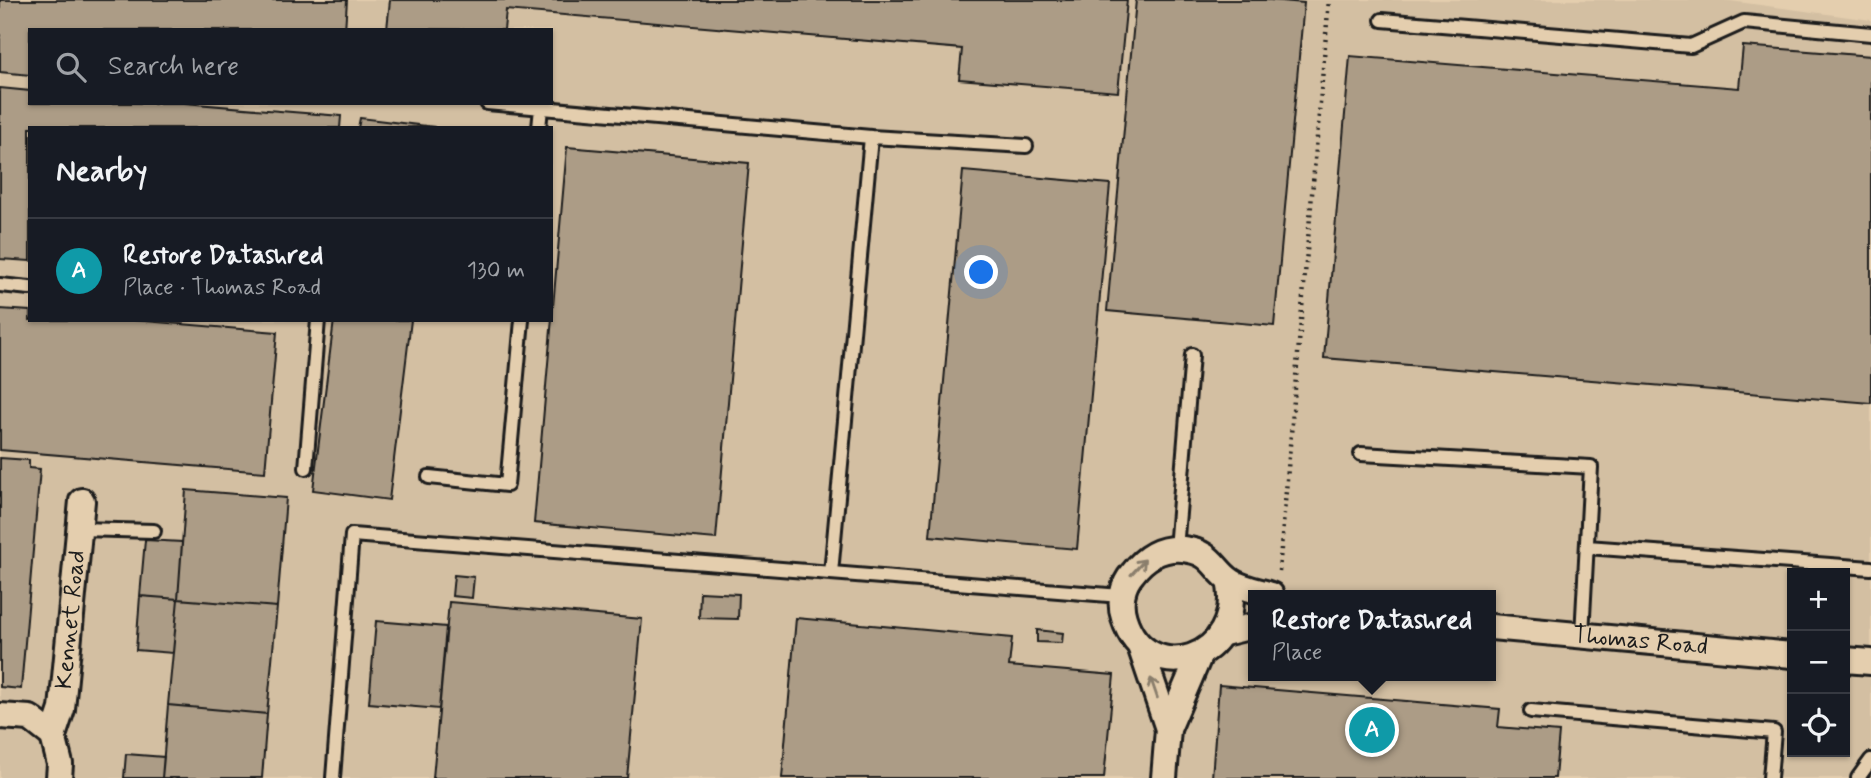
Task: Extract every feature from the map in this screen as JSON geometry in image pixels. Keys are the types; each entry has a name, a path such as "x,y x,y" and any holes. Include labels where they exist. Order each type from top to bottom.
{"street":[{"name":"Kennet Road","path":"59,778 60,764 53,736 62,709 82,501"},
{"path":"1140,646 1166,659 1185,659 1200,654 1224,633 1230,621 1233,600 1229,580 1222,570 1198,552 1161,550 1144,559 1130,576 1121,596 1122,613 1128,631 1140,646 1168,730"},
{"path":"1229,580 1275,588"},
{"path":"1224,633 1248,627"},
{"name":"Thomas Road","path":"1496,627 1787,655"},
{"path":"1164,778 1168,730 1200,654"},
{"path":"1850,660 1871,662"},
{"name":"Kennet Road","path":"0,716 30,718 53,736"}],"lane":[{"path":"1382,20 1691,46 1744,22 1871,34"},
{"path":"508,105 870,137 1026,146"},
{"path":"539,126 541,108"},
{"path":"831,573 870,137"},
{"path":"0,285 28,288"},
{"path":"306,468 318,322"},
{"path":"429,477 507,485 522,322"},
{"path":"1177,549 1192,355"},
{"path":"1361,454 1591,467 1582,635"},
{"path":"80,529 154,531"},
{"path":"333,778 352,535 1121,596"},
{"path":"1587,547 1871,568"},
{"path":"1531,711 1774,732 1770,778"},
{"path":"1858,778 1871,760"}],"path":[{"path":"1275,588 1329,0"}],"shaded area":[{"path":"0,0 1723,0 1871,20 1871,778 0,778"}],"building":[{"path":"0,0 347,0 345,28 28,28 28,75 0,72"},
{"path":"390,0 1127,0 1118,92 959,79 962,49 506,10 504,28 387,28"},
{"path":"1136,0 1270,0 1304,3 1274,326 1107,311"},
{"path":"1743,46 1871,56 1871,403 1324,358 1350,56 1739,88"},
{"path":"0,88 28,91 28,105 208,105 341,116 340,126 28,126 28,261 0,259"},
{"path":"360,118 427,126 358,126"},
{"path":"567,147 749,163 716,539 534,523"},
{"path":"963,171 1110,184 1077,549 930,536"},
{"path":"0,309 28,311 28,322 157,322 277,332 265,472 0,450"},
{"path":"334,322 411,322 389,500 313,490"},
{"path":"0,458 29,460 29,468 40,469 21,689 0,687"},
{"path":"186,490 286,498 277,607 178,599"},
{"path":"145,540 182,542 178,599 140,596"},
{"path":"454,575 474,577 472,598 452,596"},
{"path":"700,592 739,594 738,619 699,618"},
{"path":"140,596 178,599 173,653 136,650"},
{"path":"178,599 277,607 267,714 168,705"},
{"path":"449,602 642,619 627,778 433,778"},
{"path":"796,618 1012,638 1009,666 1114,675 1104,778 782,778"},
{"path":"376,621 446,627 439,709 369,703"},
{"path":"1037,630 1063,633 1062,643 1037,642"},
{"path":"1219,685 1500,709 1498,727 1559,732 1555,778 1212,778"},
{"path":"168,705 267,714 262,778 162,778"},
{"path":"126,754 164,757 162,778 124,778"}],"place":[{"name":"Restore Datashred","path":"1372,730"}]}
